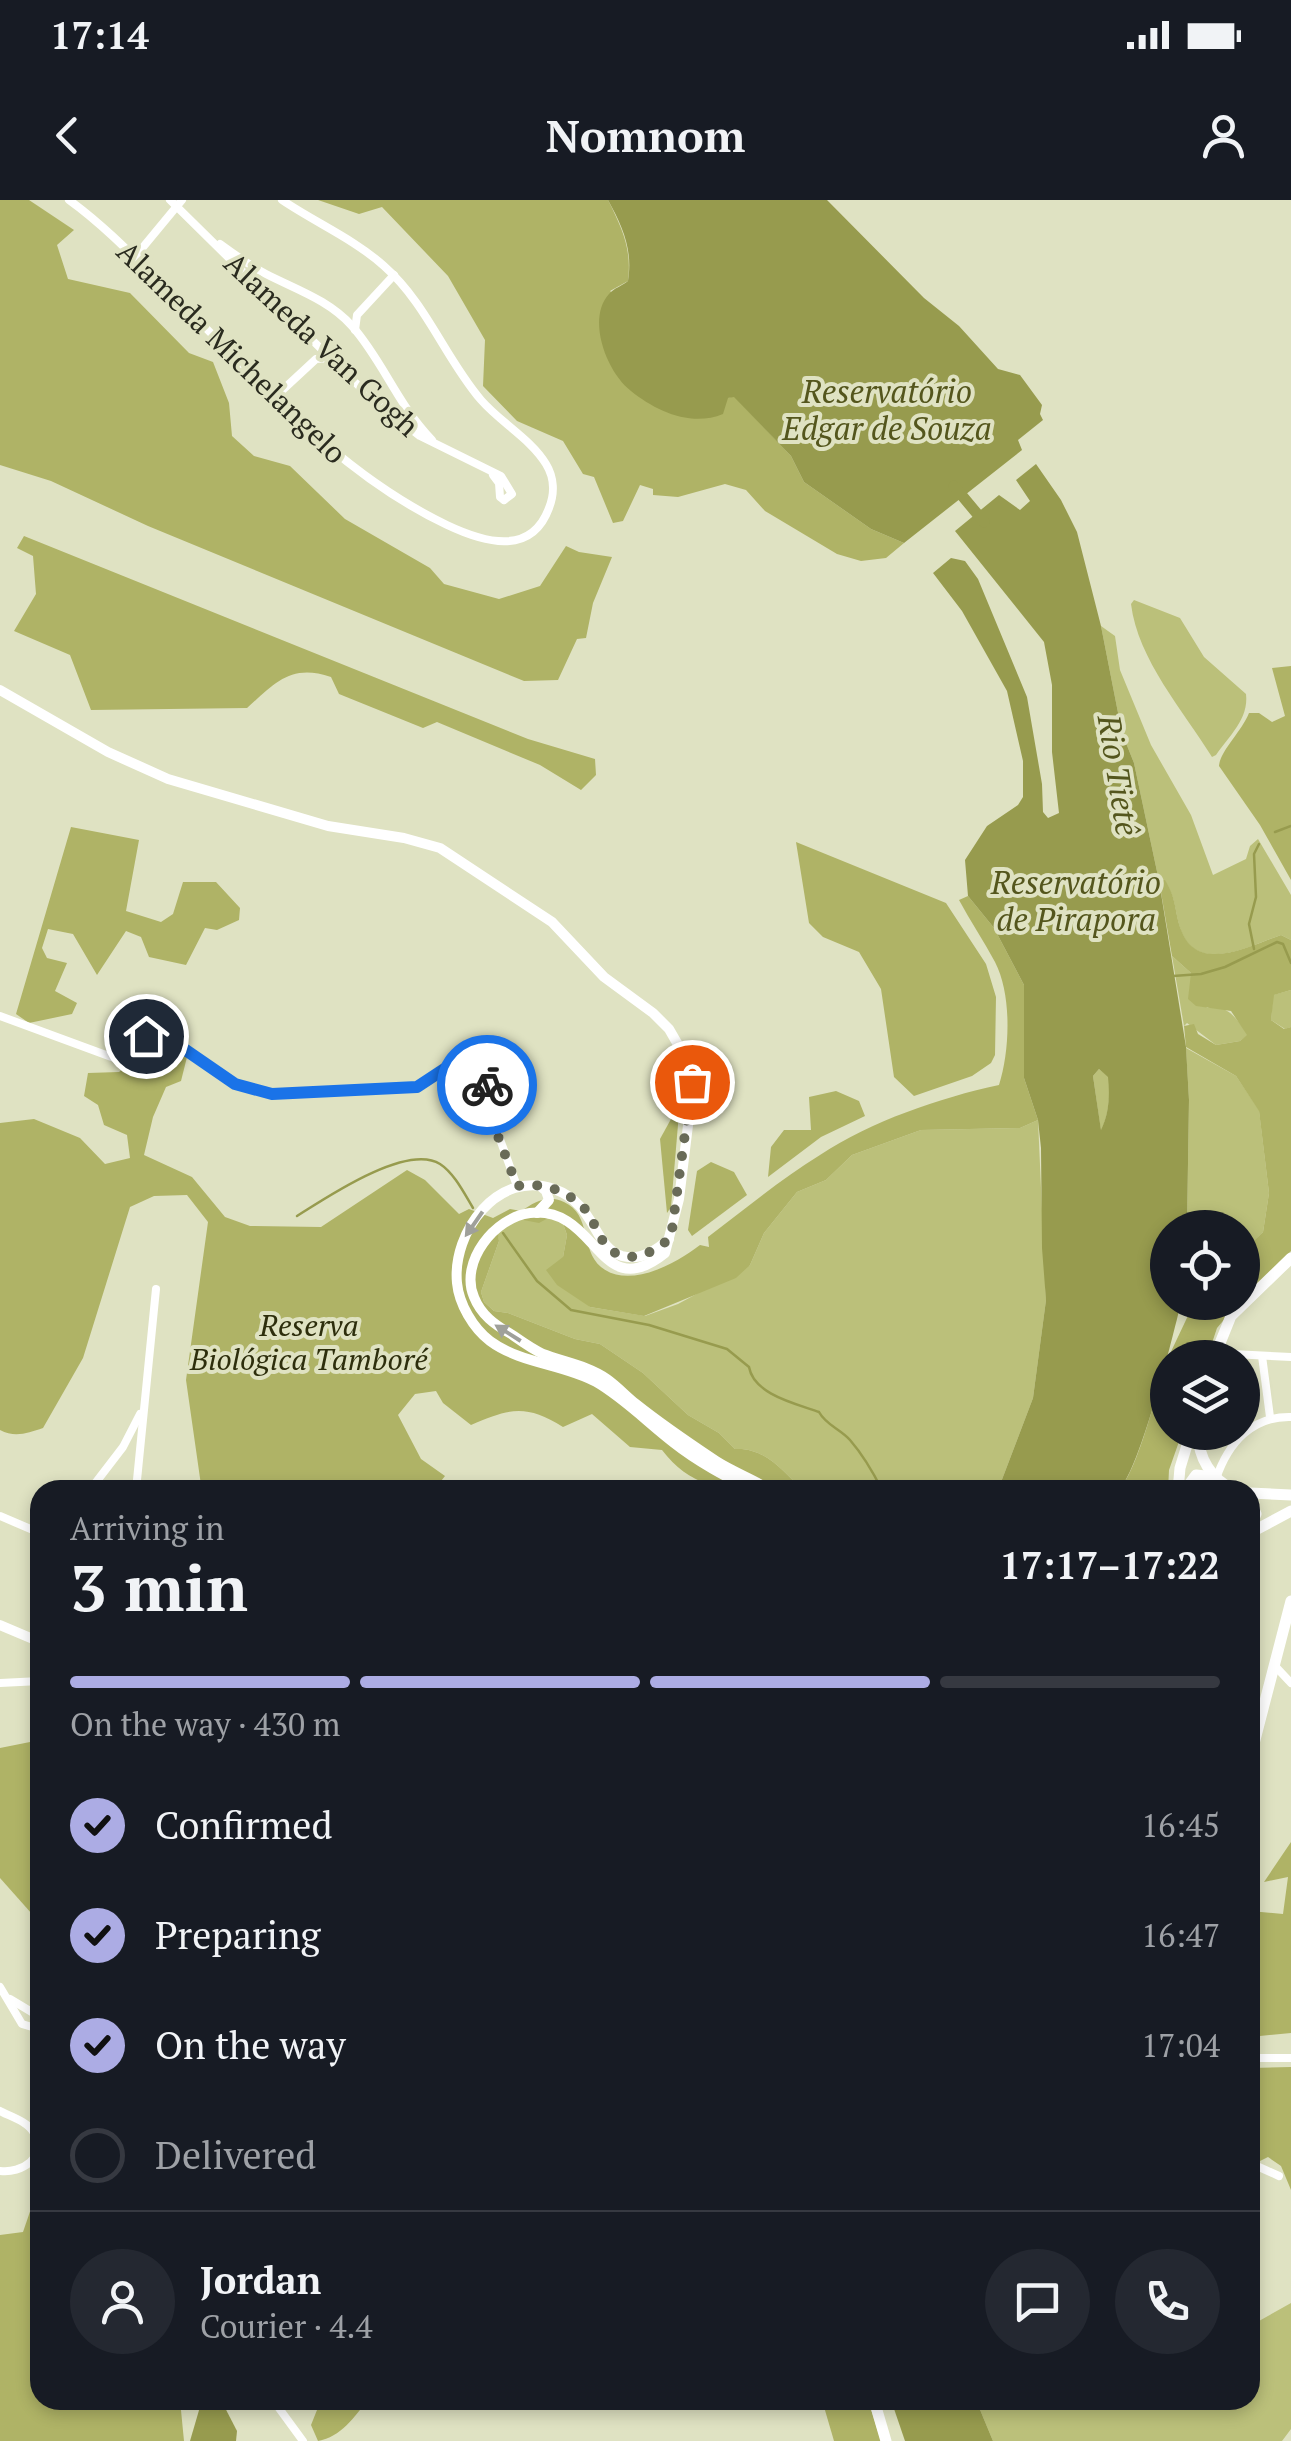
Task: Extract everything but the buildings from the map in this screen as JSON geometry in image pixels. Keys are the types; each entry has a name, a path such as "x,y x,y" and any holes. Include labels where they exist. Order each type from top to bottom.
{"main road":[{"path":"0,690 108,752 168,780 328,826 440,848 552,922 604,977 654,1013 686,1058 692,1091 668,1248 660,1258 634,1267 616,1267 570,1221 538,1212 521,1215 493,1230 476,1260 472,1295 490,1322 538,1352 606,1378 698,1448 753,1480"},
{"path":"671,1237 641,1256 616,1254 603,1241 584,1208 564,1193 538,1185 513,1188 474,1220 458,1257 458,1288 462,1303 482,1334 498,1346 600,1384 679,1447 735,1480"},
{"path":"538,1185 546,1191 548,1200 538,1212"},
{"path":"513,1188 507,1206 521,1215"},
{"path":"1223,1340 1231,1316 1291,1258"},
{"path":"1181,1480 1180,1468 1187,1450"},
{"path":"1201,1450 1215,1478"},
{"path":"1191,1480 1196,1475 1218,1480"},
{"path":"1260,1497 1291,1496"},
{"path":"1260,1525 1291,1511"},
{"path":"1260,1720 1291,1601"},
{"path":"0,1625 30,1638"},
{"path":"877,2410 886,2441"}],"street":[{"name":"Alameda Michelangelo","path":"69,200 134,258 316,437 360,474 421,512 475,537 496,543 518,540 535,529 552,497 548,468 536,451 480,400 423,310 394,276 346,238 282,200"},
{"path":"134,258 176,202"},
{"name":"Alameda Van Gogh","path":"176,202 204,234 250,271 330,358 399,421 445,451 490,471"},
{"name":"Alameda Van Gogh","path":"250,271 318,299 343,318 355,330 407,412 445,451"},
{"path":"355,330 357,316 394,276"},
{"path":"343,318 357,316"},
{"path":"316,344 316,359"},
{"path":"275,397 316,359 330,358"},
{"path":"399,421 407,412"},
{"path":"3,1020 126,1062 149,1033 158,1031 235,1084 272,1094 417,1087 455,1062 472,1063 485,1078 513,1188"},
{"path":"137,1480 156,1289"},
{"path":"1270,1417 1262,1356 1291,1356"},
{"path":"98,1480 123,1447 143,1406"},
{"path":"1215,1478 1240,1438 1270,1417 1291,1417"},
{"path":"123,1447 139,1456"},
{"path":"0,1516 30,1529"},
{"path":"1274,1666 1291,1683"},
{"path":"0,1683 30,1682"},
{"path":"0,1987 22,2024 30,2026"},
{"path":"8,1998 30,2012"},
{"path":"1260,2058 1291,2058"},
{"path":"0,2111 30,2128"},
{"path":"0,2170 16,2171 30,2163"},
{"path":"1260,2167 1279,2176"},
{"path":"281,2410 302,2441"}],"shaded area":[{"path":"1134,600 1180,618 1204,657 1246,694 1241,719 1216,755 1212,757 1152,665 1135,625 1131,604"},
{"path":"1101,626 1115,636 1120,670 1151,745 1191,815 1213,875 1246,859 1250,846 1258,839 1291,895 1291,940 1281,935 1241,950 1213,954 1190,945 1182,933 1169,888 1165,881 1159,881 1134,763 1122,733"},
{"path":"1172,956 1191,973 1207,1008 1226,1011 1248,1035 1240,1041 1216,1045 1187,1023 1184,1026"},
{"path":"1291,990 1291,1027 1285,1029 1271,1020 1273,995"},
{"path":"1186,1048 1236,1076 1259,1110 1269,1193 1260,1235 1260,1210 1187,1210"},
{"path":"1099,1069 1109,1077 1107,1111 1101,1131 1093,1076"},
{"path":"1038,1120 1046,1300 1033,1398 1002,1480 792,1480 764,1456 735,1449 719,1433 688,1415 643,1373 600,1344 494,1311 484,1302 481,1292 499,1241 496,1227 504,1220 561,1218 567,1235 563,1257 590,1307 645,1316 678,1304 750,1265 764,1233 797,1192 826,1180 852,1155 921,1130 1020,1128"},
{"path":"1291,2303 1291,2429 1282,2441 993,2441 980,2410 1260,2410 1260,2320"}],"green space":[{"path":"0,200 29,200 74,230 57,245 68,279 130,293 189,353 213,362 229,403 232,436 254,456 290,466 345,519 430,568 444,584 499,599 540,586 566,546 612,557 593,603 586,638 577,639 558,680 524,681 148,526 51,481 0,465"},
{"path":"318,200 608,200 629,259 628,281 610,291 728,398 734,396 791,456 804,482 871,529 904,543 886,558 861,561 837,554 765,511 746,490 725,484 678,497 653,495 653,489 640,485 623,521 613,523 594,477 583,474 563,441 517,421 483,386 485,340 448,276 382,207 359,214"},
{"path":"24,536 528,739 595,759 596,775 581,790 540,765 437,722 423,728 339,694 331,677 317,673 284,678 247,708 91,710 70,655 14,631 36,594 33,556 17,548"},
{"path":"1291,666 1291,880 1260,825 1219,766 1249,713 1259,713 1272,722 1285,716 1272,668"},
{"path":"71,827 139,840 126,911 161,922 173,914 183,882 216,882 240,908 239,920 217,930 205,928 186,965 149,957 141,937 126,931 97,975 73,934 48,929 42,948 47,958 67,963 55,991 77,1003 72,1014 29,1023 16,1014"},
{"path":"796,842 946,903 986,964 996,997 995,1055 991,1063 972,1076 914,1096 894,1077 881,989 859,952 823,937 809,923"},
{"path":"1165,880 1172,894 1182,932 1190,945 1201,952 1227,953 1281,935 1291,940 1291,990 1274,995 1271,1020 1284,1029 1291,1027 1291,1251 1260,1281 1260,1235 1269,1193 1259,1111 1236,1076 1186,1047 1184,1026 1194,1024 1198,1034 1216,1045 1240,1041 1247,1035 1231,1011 1196,1006 1188,999 1191,973 1172,956 1159,881"},
{"name":"Reserva Biológica Tamboré","path":"968,896 994,928 1024,985 1024,1078 1038,1120 1020,1128 921,1130 852,1155 826,1180 797,1192 764,1233 750,1265 736,1278 644,1316 590,1307 557,1285 546,1270 563,1257 567,1235 561,1218 552,1216 539,1223 513,1218 497,1227 499,1241 481,1292 484,1302 494,1311 600,1344 643,1373 688,1415 719,1433 735,1449 764,1456 792,1480 699,1480 676,1466 662,1450 630,1447 592,1414 563,1427 518,1411 471,1425 443,1403 436,1391 415,1394 398,1415 421,1459 445,1476 442,1480 200,1480 186,1380 208,1222 187,1195 154,1196 130,1207 83,1358 43,1428 16,1434 0,1430 0,1123 34,1119 80,1138 105,1164 130,1158 127,1135 104,1125 98,1105 84,1096 88,1073 119,1072 160,1040 187,1057 181,1081 166,1087 153,1117 144,1155 192,1177 225,1217 250,1226 321,1227 407,1170 425,1180 459,1214 469,1209 493,1218 510,1209 521,1211 541,1200 564,1202 579,1215 590,1251 601,1267 625,1276 639,1275 666,1266 700,1245 709,1247 708,1237 791,1174 840,1143 906,1112 999,1085 1007,1039 1007,1006 1001,975 959,900"},
{"path":"836,1091 859,1101 865,1116 821,1137 768,1177 771,1147 784,1130 811,1130 809,1097"},
{"path":"676,1110 679,1113 671,1207 667,1213 660,1139"},
{"path":"711,1162 734,1172 747,1195 692,1236 688,1230 697,1171"},
{"path":"1186,1320 1224,1320 1213,1340 1177,1340"},
{"path":"1150,1415 1150,1450 1176,1450 1168,1480 1126,1479"},
{"path":"30,1742 30,1912 0,1878 0,1748"},
{"path":"1291,1842 1291,2033 1260,2036 1260,1912 1283,1914 1288,1877 1264,1882"},
{"path":"1291,2067 1291,2190 1281,2166 1268,2157 1260,2161 1260,2068"},
{"path":"30,2212 30,2410 181,2410 184,2441 0,2441 0,2235 23,2232"},
{"path":"317,2410 360,2410 340,2431 326,2439 318,2441 311,2425"},
{"path":"825,2410 871,2410 881,2441 834,2441"}],"water":[{"name":"Reservatório Edgar de Souza","path":"608,200 827,200 924,298 959,326 998,369 1020,375 1042,405 1043,420 1018,440 1022,450 904,543 871,529 804,482 791,456 734,397 728,398 723,414 687,418 652,405 622,383 607,359 600,331 602,305 611,292 628,281 629,270 626,239"},
{"name":"Reservatório de Pirapora","path":"1036,464 1077,532 1159,881 1186,1047 1187,1210 1150,1210 1150,1320 1177,1320 1171,1340 1150,1340 1150,1416 1126,1480 1002,1480 1033,1398 1046,1300 1041,1148 1038,1120 1024,1078 1024,985 994,928 968,896 965,860 987,826 1018,805 1023,797 1023,761 1007,691 962,611 933,573 951,558 965,561 978,579 1027,697 1043,812 1048,818 1059,813 1052,752 1052,685 1044,642 955,531 999,495 1020,510 1030,501 1016,480","holes":["1099,1069 1108,1077 1106,1118 1101,1130 1093,1076"]},
{"path":"199,2410 226,2410 237,2431 236,2441 190,2441"},
{"path":"894,2410 980,2410 993,2441 905,2441"}],"waterway":[{"name":"Rio Tietê","path":"954,486 984,522"},
{"path":"1275,832 1291,826"},
{"path":"1254,949 1249,924 1256,897 1254,854 1259,844"},
{"path":"1173,976 1225,967 1277,942 1283,944 1291,963"},
{"path":"297,1216 367,1175 388,1166 426,1159 450,1173 473,1208"},
{"path":"503,1233 537,1281 571,1310 649,1325 727,1349 749,1367 759,1385 789,1402 819,1412 846,1436 876,1480"}],"way so far":[{"path":"487,1085 496,1131 517,1186 538,1185 564,1193 584,1208 608,1248 616,1254 634,1257 649,1254 671,1237 692,1082"}],"route":[{"path":"146,1036 158,1031 228,1080 262,1093 417,1087 462,1060 480,1068 487,1085"}]}
